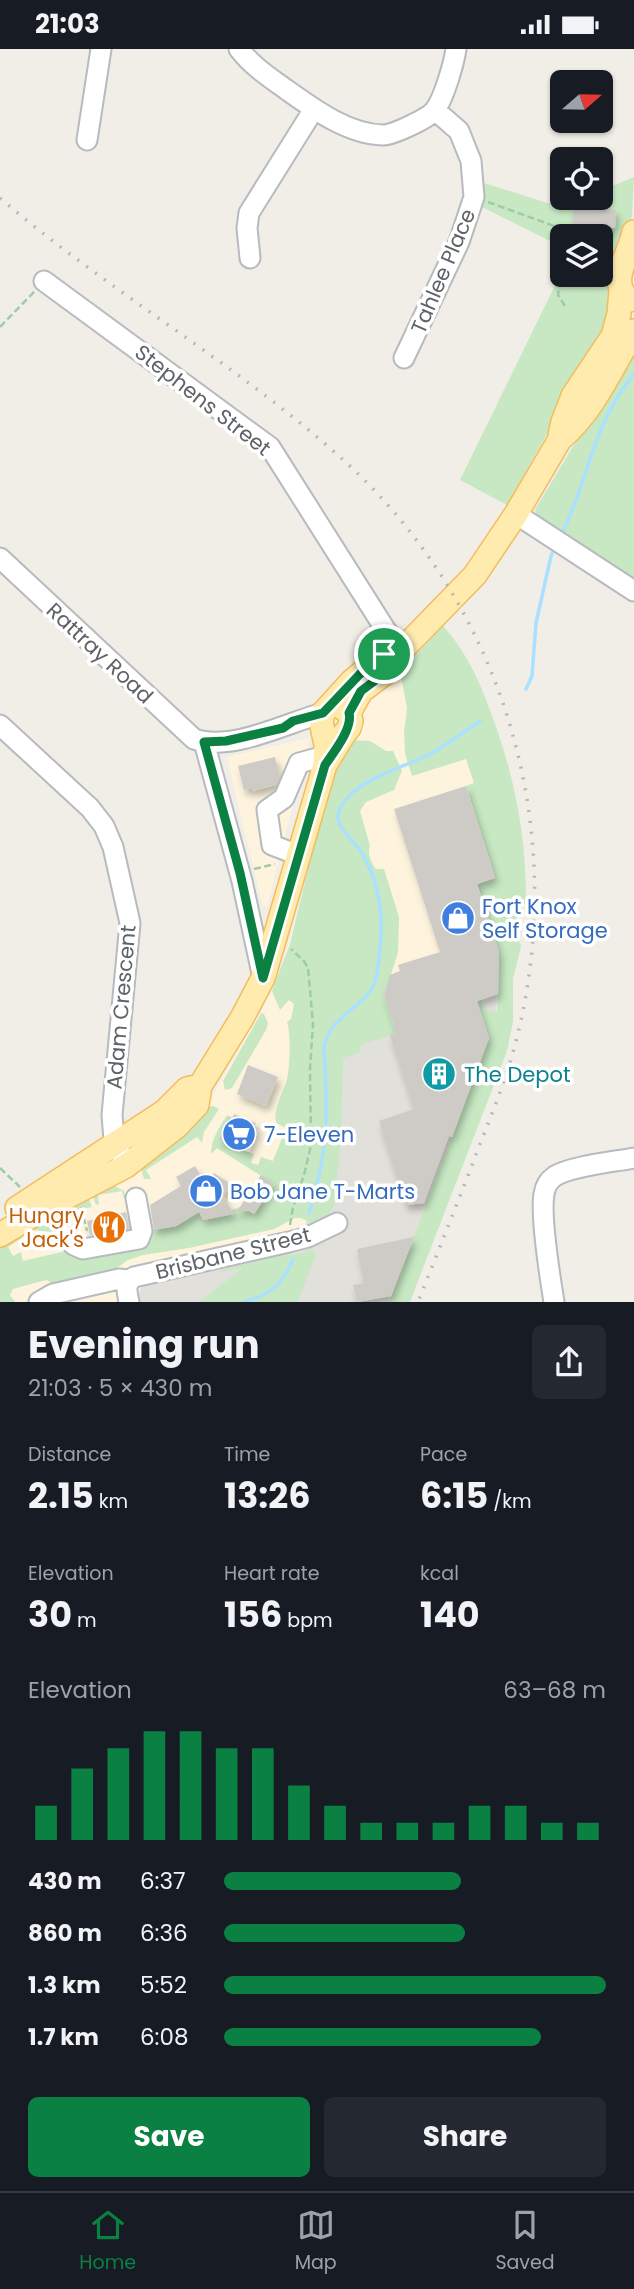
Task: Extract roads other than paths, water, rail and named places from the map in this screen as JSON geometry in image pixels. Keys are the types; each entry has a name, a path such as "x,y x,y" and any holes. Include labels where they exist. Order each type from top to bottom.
{"main road":[{"path":"560,439 563,422 573,397 613,336 628,281 634,233"},
{"path":"0,1235 127,1166 190,1114 199,1100 200,1086 263,978 325,760 331,720 361,691 397,664 401,651 475,575 516,514 560,439 574,426 590,404 634,331"},
{"path":"0,1220 165,1111 187,1089 200,1086"}],"street":[{"path":"87,141 101,49"},
{"path":"239,49 249,63 314,109 348,127 385,135 411,125 435,110 454,64 456,49"},
{"path":"250,258 247,228 250,213 314,109"},
{"name":"Tahlee Place","path":"404,358 459,242 474,197 471,161 458,131 435,110"},
{"name":"Stephens Street","path":"44,281 270,447 401,651"},
{"path":"516,514 579,555 630,583"},
{"name":"Rattray Road","path":"0,558 179,727 194,739 204,742"},
{"path":"263,978 240,873 204,742 226,741 331,720"},
{"name":"Adam Crescent","path":"1,728 90,809 103,826 113,847 130,913 112,1115 115,1145 127,1166"},
{"path":"297,860 272,845 267,810 284,797 299,763 325,760"},
{"path":"554,1302 543,1207 549,1183 554,1177 566,1172 634,1158"},
{"path":"62,1234 74,1245 87,1249 139,1239 142,1231 136,1198"},
{"name":"Brisbane Street","path":"39,1302 53,1294 119,1279 129,1280 138,1275 289,1242 337,1223"},
{"name":"Brisbane Street","path":"129,1280 129,1302"}],"waterway":[{"path":"560,537 608,414 634,374"},
{"path":"526,689 532,676 536,623 555,547"},
{"path":"309,1213 324,1151 324,1049 327,1037 340,1019 372,988 380,946 381,914 375,883 362,853 341,827 339,811 358,788 433,752 480,721"},
{"path":"244,1302 261,1296 280,1282 293,1259"}],"railway":[{"path":"0,198 41,232 299,422 340,457 396,514 442,577 480,646 508,718 526,794 534,872 532,950 519,1029 507,1073 418,1302"}],"place":[{"name":"Fort Knox Self Storage","path":"458,918"},
{"name":"The Depot","path":"439,1074"},
{"name":"7-Eleven","path":"239,1134"},
{"name":"Bob Jane T-Marts","path":"206,1191"},
{"name":"Hungry Jack's","path":"109,1227"}]}
